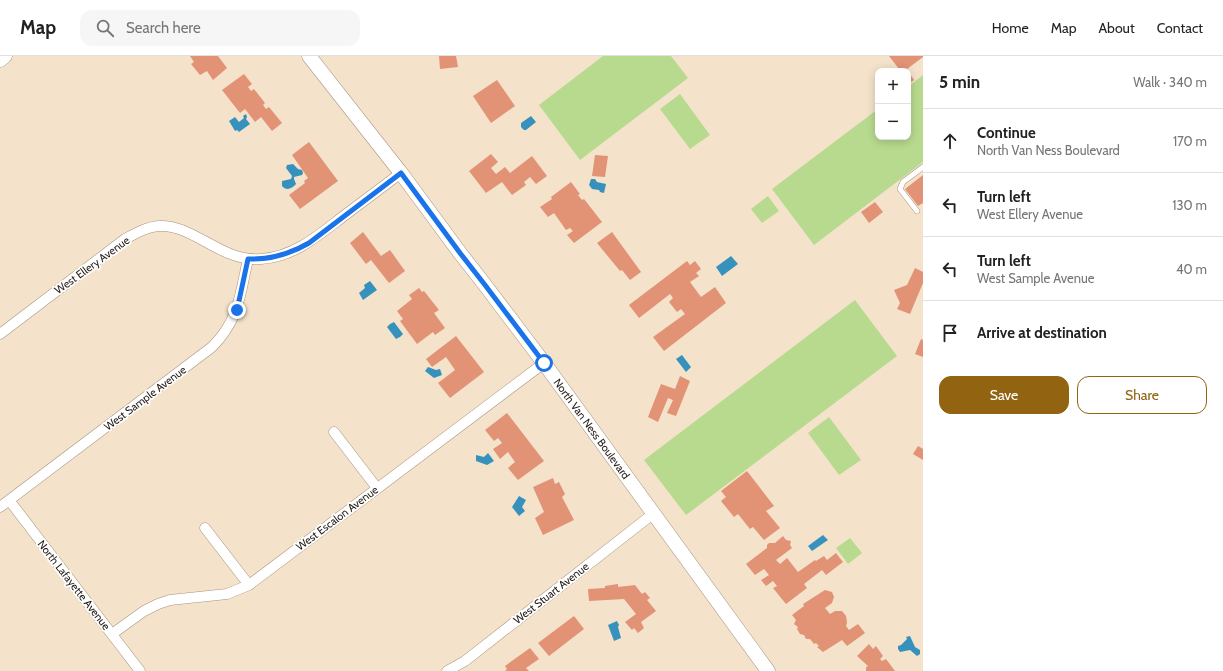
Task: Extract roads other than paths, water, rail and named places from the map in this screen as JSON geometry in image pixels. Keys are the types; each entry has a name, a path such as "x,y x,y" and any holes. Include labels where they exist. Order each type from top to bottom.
{"street":[{"path":"0,60 5,56"},
{"name":"North Van Ness Boulevard","path":"309,56 401,173 544,363 768,671"},
{"name":"West Ellery Avenue","path":"0,334 125,239 147,229 159,226 169,226 180,229 234,256 248,259 276,257 309,243 401,173"},
{"name":"West Sample Avenue","path":"0,506 212,347 221,338 233,320 237,310 248,259"},
{"name":"West Escalon Avenue","path":"112,634 144,611 158,604 170,600 227,594 249,585 544,363"},
{"path":"334,432 377,488"},
{"name":"North Lafayette Avenue","path":"9,500 140,671"},
{"name":"West Stuart Avenue","path":"447,671 465,660 654,513"},
{"path":"205,528 249,585"}],"lane":[{"path":"917,211 900,189 903,182 923,167"}],"water":[{"path":"246,114 246,119 250,124 239,132 237,130 235,131 229,121 235,117 239,122"},
{"path":"531,116 536,122 524,130 521,127 521,123"},
{"path":"293,164 298,169 302,170 303,173 302,175 294,177 296,184 289,189 282,186 282,181 291,179 292,176 286,168 287,165"},
{"path":"591,179 595,179 597,182 606,184 604,193 600,192 599,190 592,189 589,185"},
{"path":"731,256 738,264 722,276 716,267"},
{"path":"370,281 377,290 363,300 359,293 365,288 364,285"},
{"path":"394,322 403,334 396,339 387,327"},
{"path":"682,355 691,367 686,372 676,359"},
{"path":"428,367 436,370 440,369 442,375 434,378 425,371"},
{"path":"488,453 494,461 487,465 476,461 476,455 484,457"},
{"path":"519,496 526,500 522,507 525,511 519,516 512,507"},
{"path":"823,535 828,540 812,551 808,546"},
{"path":"617,621 621,638 614,641 608,625"},
{"path":"910,636 915,647 920,650 920,654 917,656 910,650 900,652 898,649 898,646 907,639 906,637"}]}
